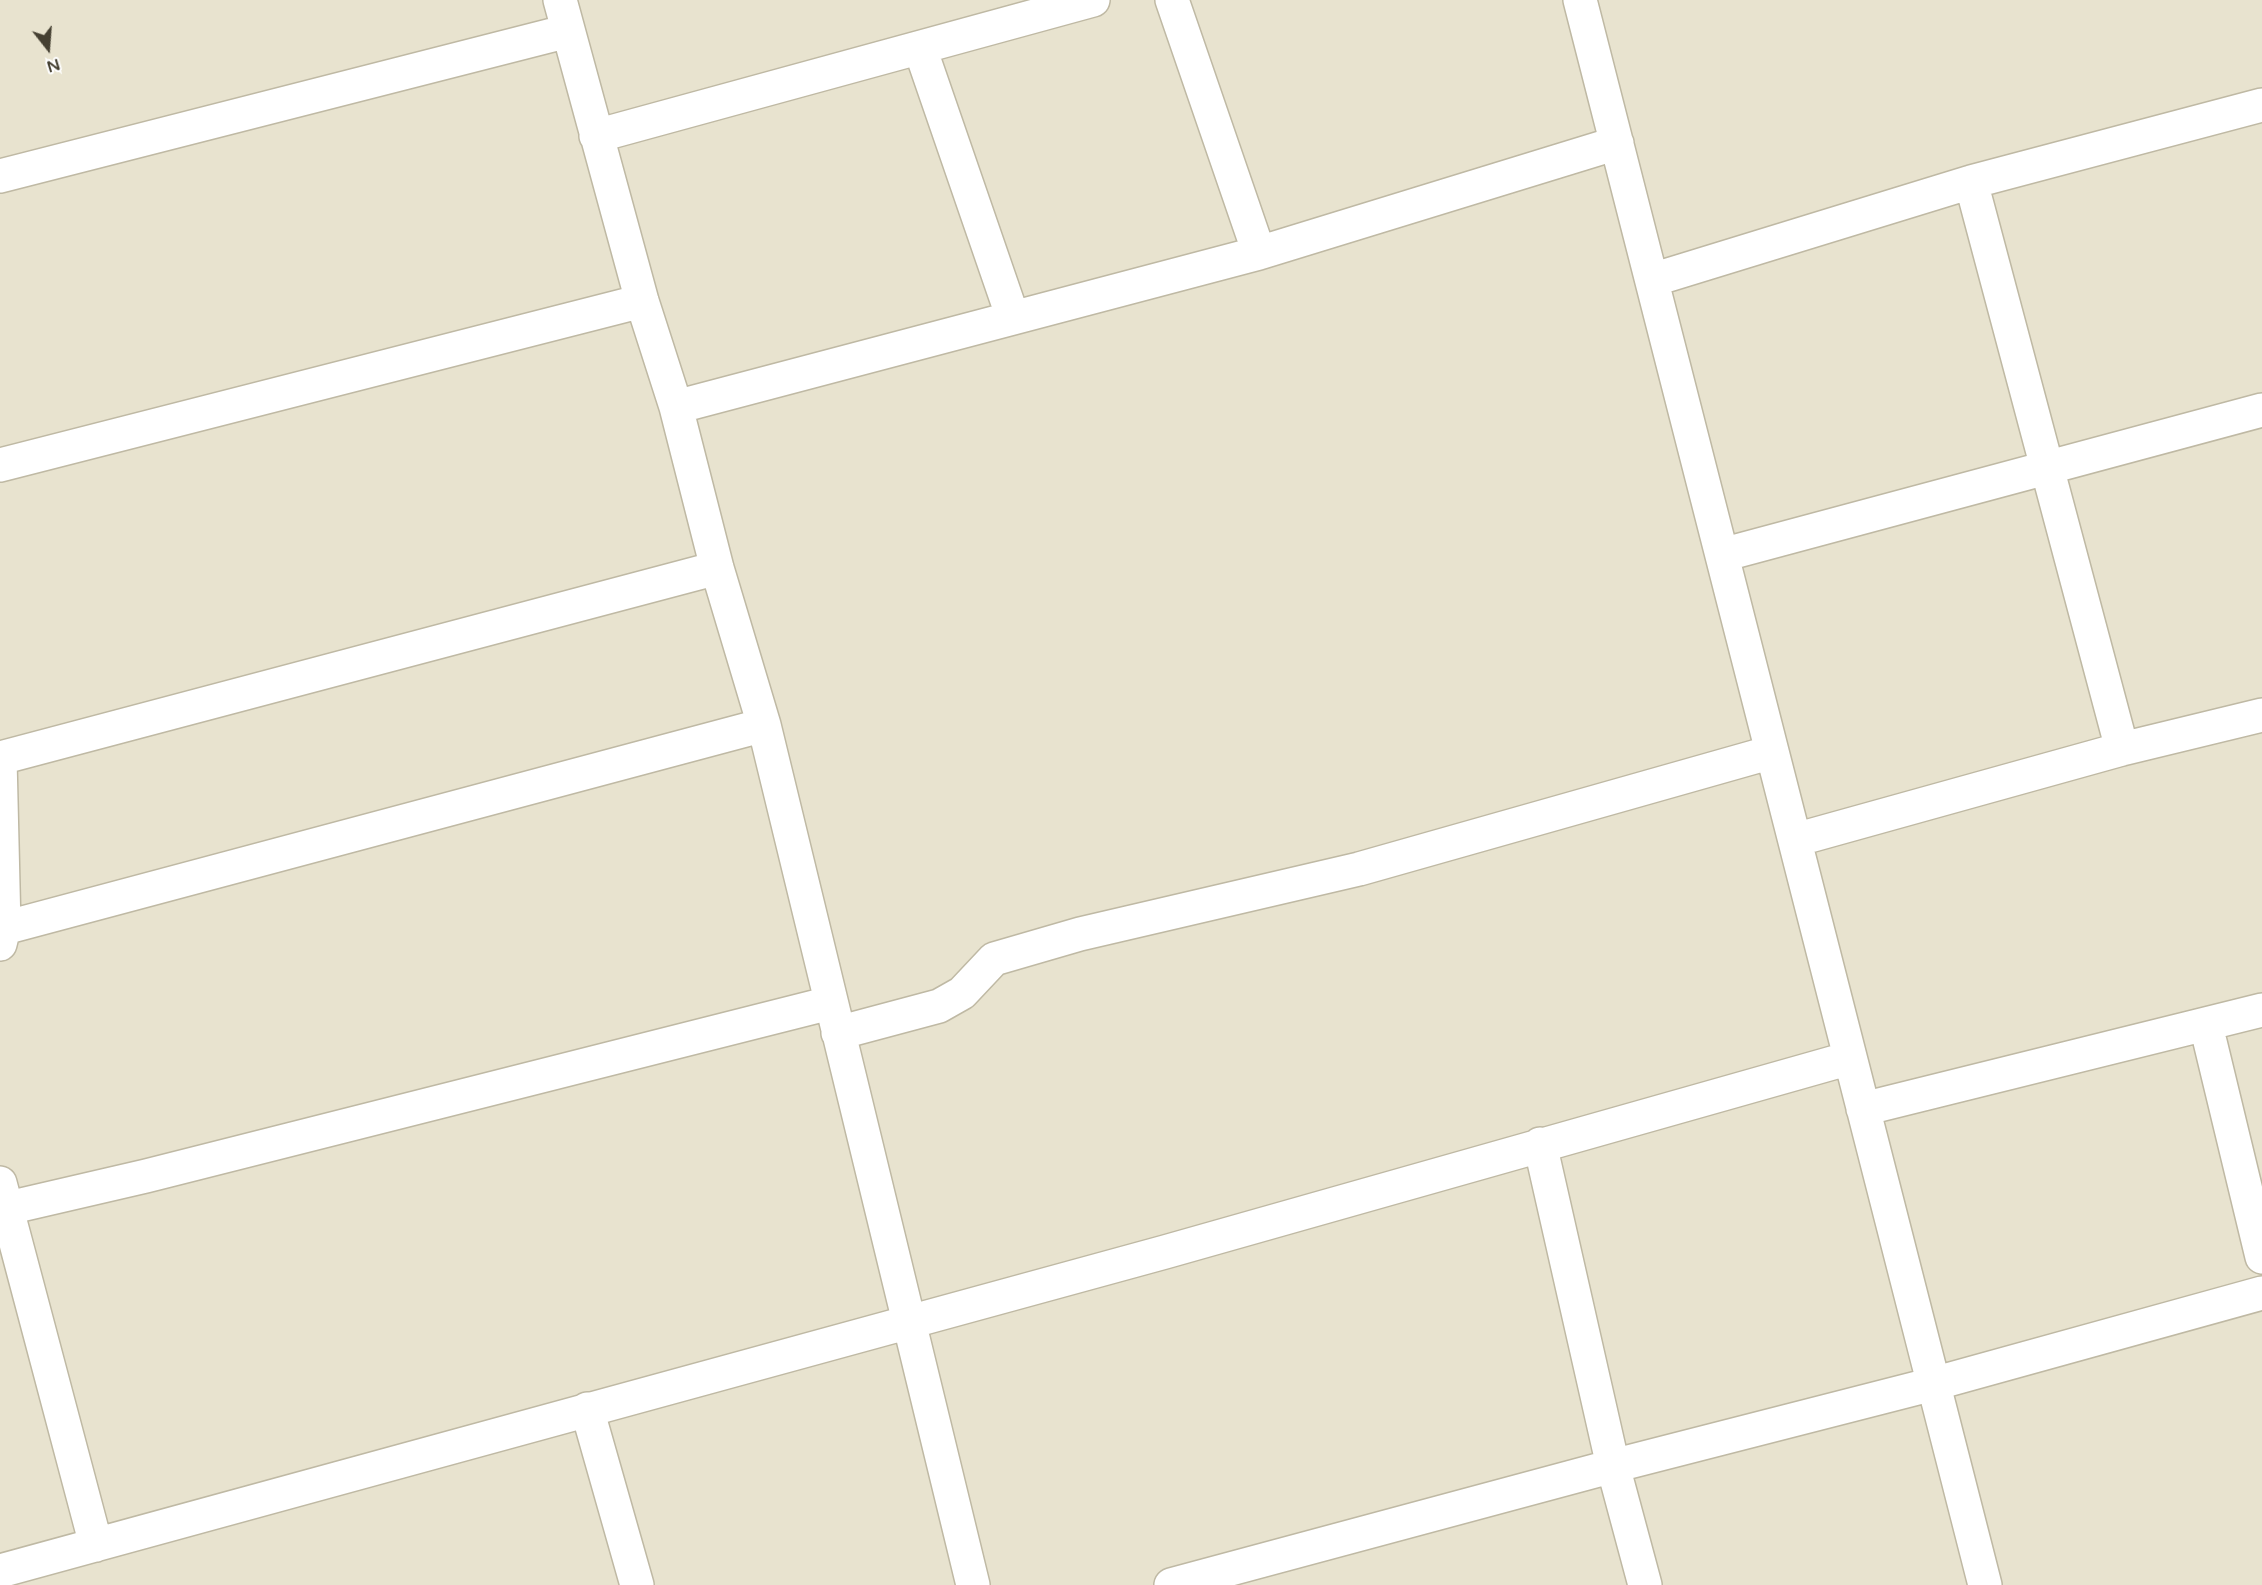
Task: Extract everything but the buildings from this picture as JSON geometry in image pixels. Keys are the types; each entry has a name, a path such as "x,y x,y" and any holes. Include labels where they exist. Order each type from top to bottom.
{"street":[{"path":"560,0 642,301 676,407 717,568 764,725 973,1585"},
{"path":"596,136 1093,0"},
{"path":"1172,0 1259,253"},
{"path":"1580,0 1984,1585"},
{"path":"0,176 568,32"},
{"path":"920,48 1013,318"},
{"path":"1652,280 1971,182 2262,105"},
{"path":"676,407 1259,253 1617,143"},
{"path":"1971,182 2122,749"},
{"path":"0,465 642,301"},
{"path":"1722,555 2262,410"},
{"path":"717,568 0,758 2,936 764,725"},
{"path":"1795,840 2122,749 2262,715"},
{"path":"96,1545 4,1196 146,1176 834,1018 939,1006 962,993 994,959 1080,934 1359,868 1772,752"},
{"path":"1863,1109 2262,1010"},
{"path":"2206,1025 2262,1257"},
{"path":"0,1571 1165,1252 1850,1058"},
{"path":"1540,1144 1613,1466 1645,1585"},
{"path":"1170,1585 1613,1466 1933,1384 2262,1293"},
{"path":"587,1409 637,1585"}],"shaded area":[{"path":"0,0 2262,0 2262,1585 0,1585"}]}
